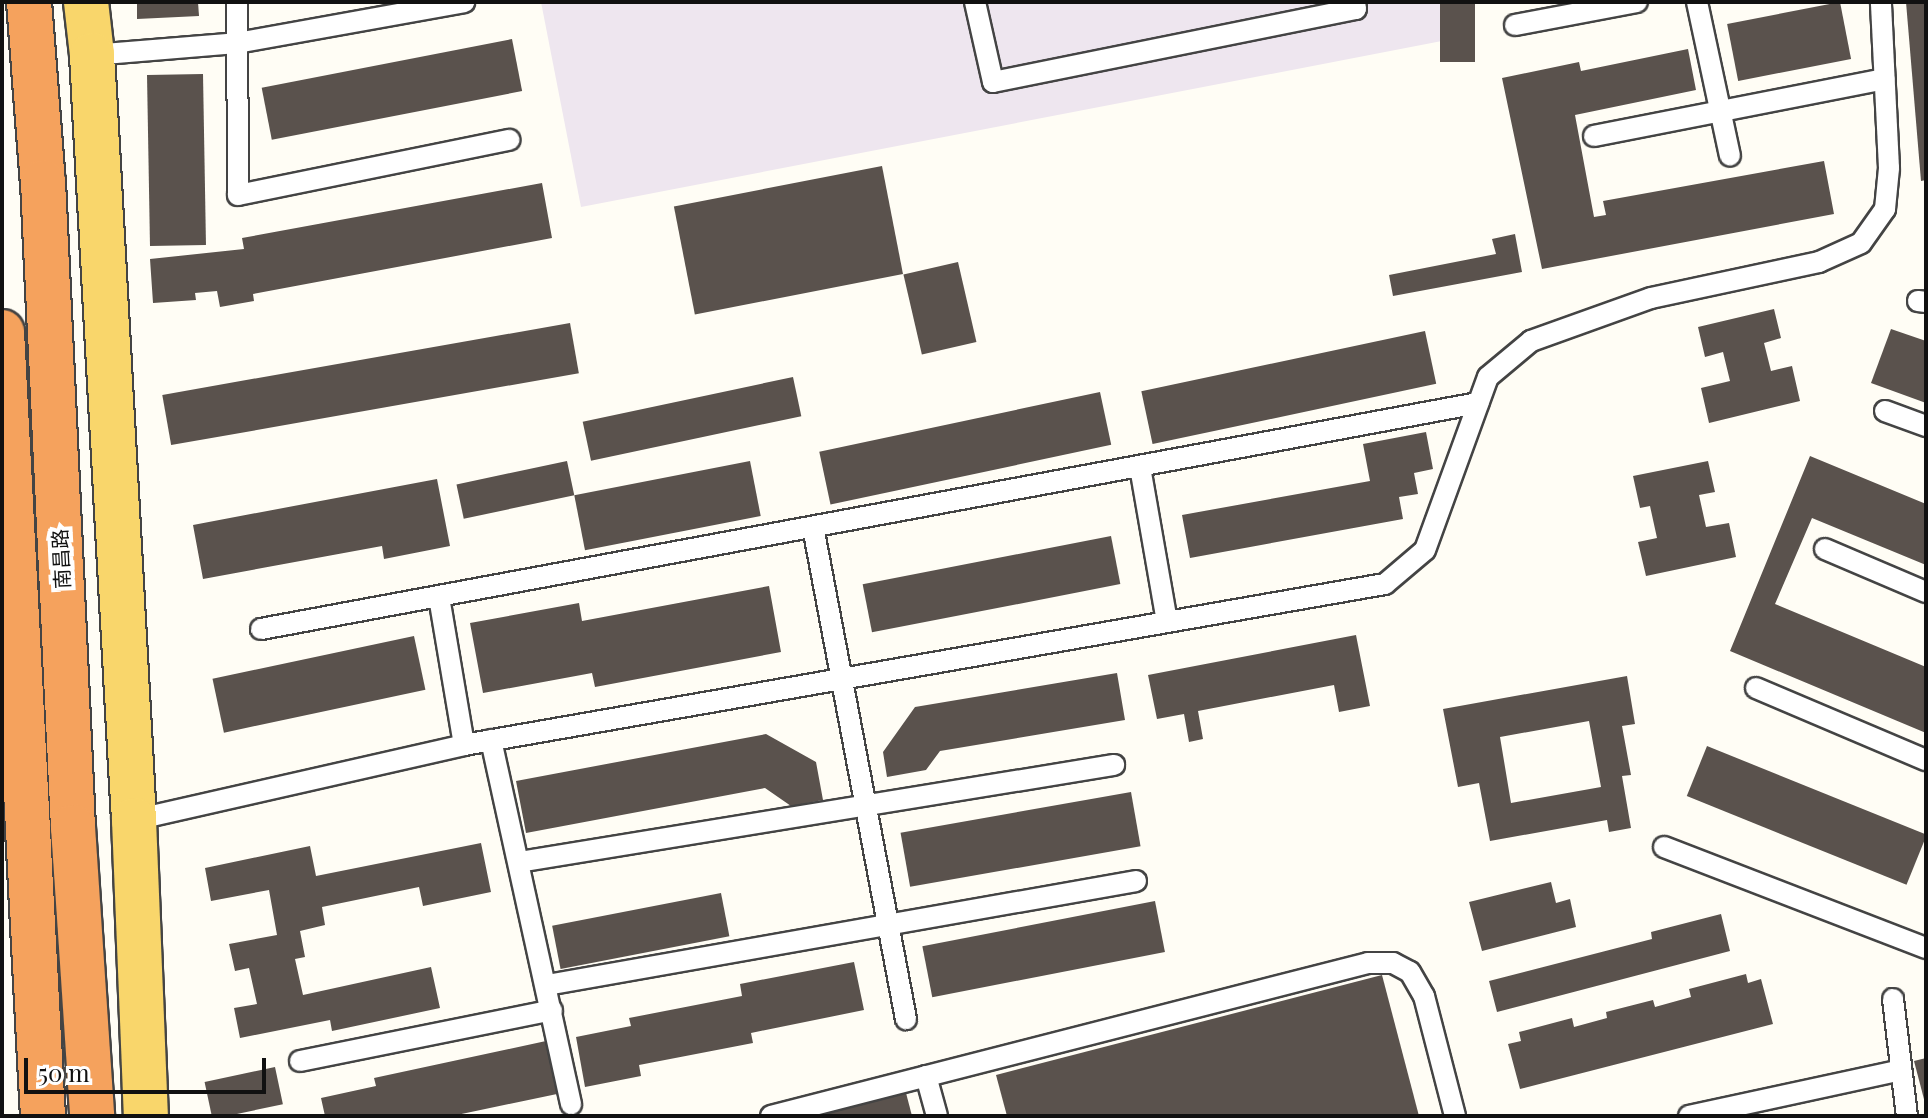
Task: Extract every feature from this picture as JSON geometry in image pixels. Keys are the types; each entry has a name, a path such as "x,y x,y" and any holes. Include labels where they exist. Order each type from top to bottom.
{"highway":[{"name":"南昌路","path":"29,2 38,90 73,827 93,1108"},
{"path":"2,332 42,1110"}],"main road":[{"path":"86,2 92,55 134,820 146,1116"}],"lane":[{"path":"237,2 238,195 509,140"},
{"path":"92,55 237,43 464,2"},
{"path":"975,2 993,82 1356,9 1355,2"},
{"path":"1515,25 1637,2"},
{"path":"1697,2 1730,156"},
{"path":"134,820 464,745 1385,584 1425,550 1488,377 1531,341 1651,298 1819,262 1861,243 1885,209 1889,168 1881,2"},
{"path":"1594,136 1884,79"},
{"path":"261,629 1478,403"},
{"path":"1885,411 1926,426"},
{"path":"1140,467 1167,622"},
{"path":"813,527 906,1019"},
{"path":"1825,549 1926,592"},
{"path":"439,597 464,745"},
{"path":"1756,688 1926,760"},
{"path":"491,740 571,1104"},
{"path":"519,862 1114,765"},
{"path":"1664,847 1926,948"},
{"path":"547,985 1136,881"},
{"path":"771,1116 1368,963 1393,963 1410,972 1424,996 1455,1116"},
{"path":"1893,999 1907,1116"},
{"path":"300,1061 552,1010"},
{"path":"1689,1116 1901,1070"},
{"path":"926,1076 937,1116"}],"shaded area":[{"path":"541,2 1440,2 1447,40 581,207"}],"building":[{"path":"137,2 198,2 199,16 137,19"},
{"path":"1440,2 1475,2 1475,62 1440,62"},
{"path":"1840,2 1851,59 1738,81 1727,24"},
{"path":"1906,2 1926,2 1926,180 1921,181"},
{"path":"512,39 522,91 272,140 262,88"},
{"path":"1688,49 1696,90 1575,115 1594,217 1606,215 1603,201 1824,161 1834,214 1542,269 1502,78 1579,62 1581,71"},
{"path":"203,74 206,245 150,246 147,75"},
{"path":"882,166 903,274 695,314 674,206"},
{"path":"542,183 552,238 253,294 254,301 220,307 217,291 195,293 196,300 153,303 150,259 244,249 242,238"},
{"path":"1515,234 1522,272 1393,296 1389,275 1496,254 1492,239"},
{"path":"958,262 976,342 922,354 903,275"},
{"path":"1774,309 1781,338 1764,343 1771,371 1792,366 1800,401 1709,423 1701,388 1730,381 1723,352 1705,357 1698,327"},
{"path":"570,323 579,373 171,445 162,395"},
{"path":"1891,329 1926,341 1926,403 1871,383"},
{"path":"1425,331 1436,384 1153,444 1141,391"},
{"path":"793,377 801,416 591,461 583,422"},
{"path":"1100,392 1111,445 830,504 819,452"},
{"path":"1426,432 1433,469 1414,473 1418,494 1399,497 1403,519 1190,558 1182,515 1370,481 1363,444"},
{"path":"1810,456 1926,504 1926,565 1812,518 1775,604 1926,667 1926,733 1730,651"},
{"path":"567,461 574,495 464,519 456,484"},
{"path":"750,461 761,516 585,550 574,495"},
{"path":"1708,461 1715,492 1699,495 1706,527 1729,523 1736,557 1646,576 1638,542 1657,538 1650,506 1640,508 1633,476"},
{"path":"437,479 450,546 384,559 382,546 203,579 193,525"},
{"path":"1111,536 1120,584 872,632 863,584"},
{"path":"769,586 781,652 595,687 592,673 483,693 470,623 579,603 582,621"},
{"path":"1356,635 1370,706 1339,712 1334,685 1198,711 1203,739 1189,742 1184,714 1157,719 1148,675"},
{"path":"414,636 425,690 224,733 213,679"},
{"path":"1117,673 1125,720 940,751 926,770 887,777 883,752 915,707"},
{"path":"1627,676 1635,724 1622,726 1631,775 1622,776 1631,828 1609,832 1607,820 1490,841 1479,783 1458,787 1443,709","holes":["1589,721 1601,787 1511,803 1500,737"]},
{"path":"766,734 816,762 823,800 791,806 765,788 526,833 516,781"},
{"path":"1707,746 1926,834 1907,885 1687,796"},
{"path":"1131,792 1141,846 910,887 901,833"},
{"path":"481,843 491,892 423,906 419,887 322,907 325,925 300,931 305,957 295,959 303,995 431,967 440,1008 332,1031 330,1020 240,1038 234,1008 257,1004 249,968 235,971 229,944 277,935 269,890 211,901 205,868 310,846 316,876"},
{"path":"1551,882 1556,903 1570,899 1576,927 1482,951 1469,902"},
{"path":"721,893 729,936 561,969 552,926"},
{"path":"1155,901 1165,952 932,997 922,946"},
{"path":"1721,914 1730,951 1497,1012 1489,981 1652,939 1651,932"},
{"path":"854,962 864,1010 751,1033 753,1043 639,1065 641,1076 585,1087 576,1037 631,1026 629,1018 742,996 740,984"},
{"path":"1746,974 1748,983 1761,979 1773,1024 1520,1089 1508,1044 1521,1041 1519,1032 1572,1018 1574,1027 1607,1018 1606,1012 1653,1000 1655,1007 1691,997 1689,989"},
{"path":"1382,975 1419,1116 1007,1116 996,1075"},
{"path":"546,1041 557,1094 452,1116 325,1116 321,1098 376,1086 374,1078"},
{"path":"1926,1058 1926,1103 1925,1103 1914,1061"},
{"path":"275,1067 283,1104 227,1116 212,1116 205,1082"},
{"path":"905,1089 912,1116 804,1116"}]}
